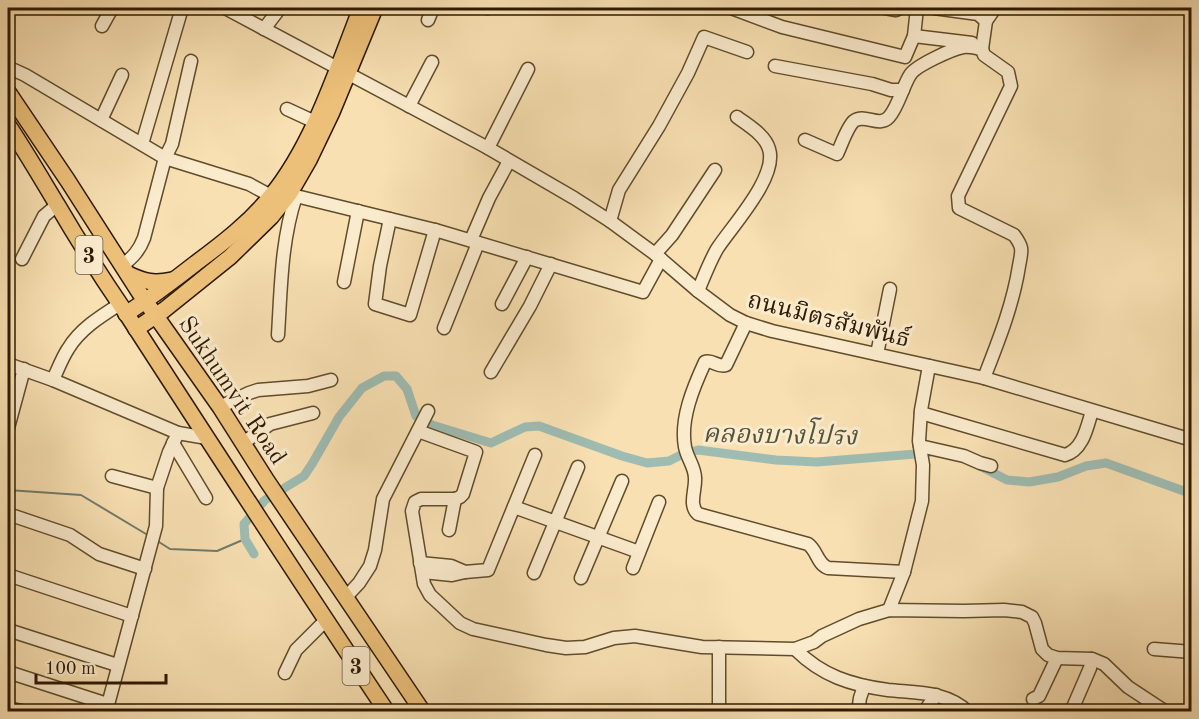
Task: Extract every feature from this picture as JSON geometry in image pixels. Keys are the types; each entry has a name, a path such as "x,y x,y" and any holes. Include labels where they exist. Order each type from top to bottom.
{"main road":[{"path":"136,330 230,257 293,195 332,112 361,8"},
{"path":"123,309 146,301 218,247 250,219 271,196 296,158 375,8"},
{"name":"Sukhumvit Road","path":"8,92 156,316 220,407 267,481 423,711"},
{"name":"Sukhumvit Road","path":"8,125 32,160 57,206 136,330 387,711"},
{"path":"126,270 145,281 161,282 176,279"},
{"path":"172,339 168,318 170,310 186,293"},
{"path":"400,678 404,701 411,711"}],"street":[{"path":"102,26 112,8"},
{"path":"142,144 182,8"},
{"name":"ถนนมิตรสัมพันธ์","path":"225,8 488,148 574,198 610,221 730,315 746,323 772,331 984,378 1191,440"},
{"path":"264,29 280,8"},
{"path":"428,20 433,8"},
{"path":"731,8 782,27 905,57 914,36 917,8"},
{"path":"885,8 896,10 900,8"},
{"path":"934,8 956,9 978,14 986,21"},
{"path":"984,378 1012,299 1022,249 1014,236 959,208 958,196 1011,86 1008,72 984,55 982,46 986,21 995,8"},
{"path":"914,36 982,46"},
{"path":"610,221 619,190 660,126 704,37 747,52"},
{"path":"806,140 837,154 853,122 861,118 878,122 886,119 913,71 924,63 963,47 982,46"},
{"path":"126,270 144,238 165,158 172,144 190,61"},
{"path":"409,106 432,62"},
{"path":"775,66 872,84 891,90 903,90"},
{"path":"488,148 528,69"},
{"path":"8,70 25,75 165,158 249,184 271,196"},
{"path":"101,120 122,75"},
{"path":"287,109 315,122"},
{"path":"698,291 718,248 764,181 770,161 770,150 765,141 737,117"},
{"path":"444,328 489,198 509,160"},
{"path":"278,335 283,254 293,195 435,230 643,292 658,257 715,170"},
{"path":"22,259 44,216 57,206"},
{"path":"344,282 358,211"},
{"path":"390,219 375,304 410,315 435,230"},
{"path":"502,304 527,257"},
{"path":"491,372 530,306 551,264"},
{"path":"877,354 890,289"},
{"path":"53,380 67,350 76,338 91,324 123,309"},
{"path":"746,323 726,365 705,362 686,410 684,443 695,478 693,503 695,511 698,514 808,543 814,549 821,564 828,568 904,572"},
{"path":"8,364 53,380 176,438 207,438"},
{"path":"889,610 904,572 922,501 921,413 929,366"},
{"path":"8,429 24,369"},
{"path":"220,407 258,390 308,386 331,381"},
{"path":"346,597 370,566 375,550 383,499 428,411"},
{"path":"921,413 1065,455 1072,453 1078,446 1092,411"},
{"path":"243,443 270,424 313,413"},
{"path":"420,428 476,452 463,494 460,497 421,499 415,502 412,511 424,584 430,595 460,623 473,628 566,648 585,647 614,638 635,636 702,648 795,649 859,619 889,610 1022,612 1034,620 1039,640 1048,655 1057,658 1092,659 1104,664 1128,687 1167,711"},
{"path":"8,672 106,708 156,526 157,488 176,438"},
{"path":"176,438 206,498"},
{"path":"920,447 964,456 991,466"},
{"path":"421,568 451,566 465,572 488,570 535,455"},
{"path":"534,573 578,467"},
{"path":"112,476 157,488"},
{"path":"581,578 622,481"},
{"path":"449,530 455,499"},
{"path":"633,568 659,502"},
{"path":"514,507 639,552"},
{"path":"8,514 70,535 99,554 144,569"},
{"path":"8,575 132,616"},
{"path":"285,673 296,650 326,620"},
{"path":"8,630 117,665"},
{"path":"719,647 719,711"},
{"path":"795,649 808,662 829,674 864,686 930,693 958,704 968,711"},
{"path":"1154,650 1191,652"},
{"path":"1033,699 1039,696 1057,658"},
{"path":"1071,711 1092,659"},
{"path":"858,711 864,686"},
{"path":"924,711 936,695"},
{"path":"1189,711 1191,706"},
{"path":"8,708 26,711"}],"waterway":[{"name":"คลองบางโปรง","path":"254,554 245,539 244,524 265,500 304,476 339,417 362,388 384,376 396,376 407,389 416,416 432,425 491,443 525,427 539,426 647,463 669,461 698,450 776,460 817,462 928,453"},
{"name":"คลองบางโปรง","path":"980,466 1007,480 1029,482 1058,477 1086,466 1106,463 1192,494"},
{"path":"8,490 81,495 146,534"},
{"path":"159,542 170,549 217,551 245,539"}]}
